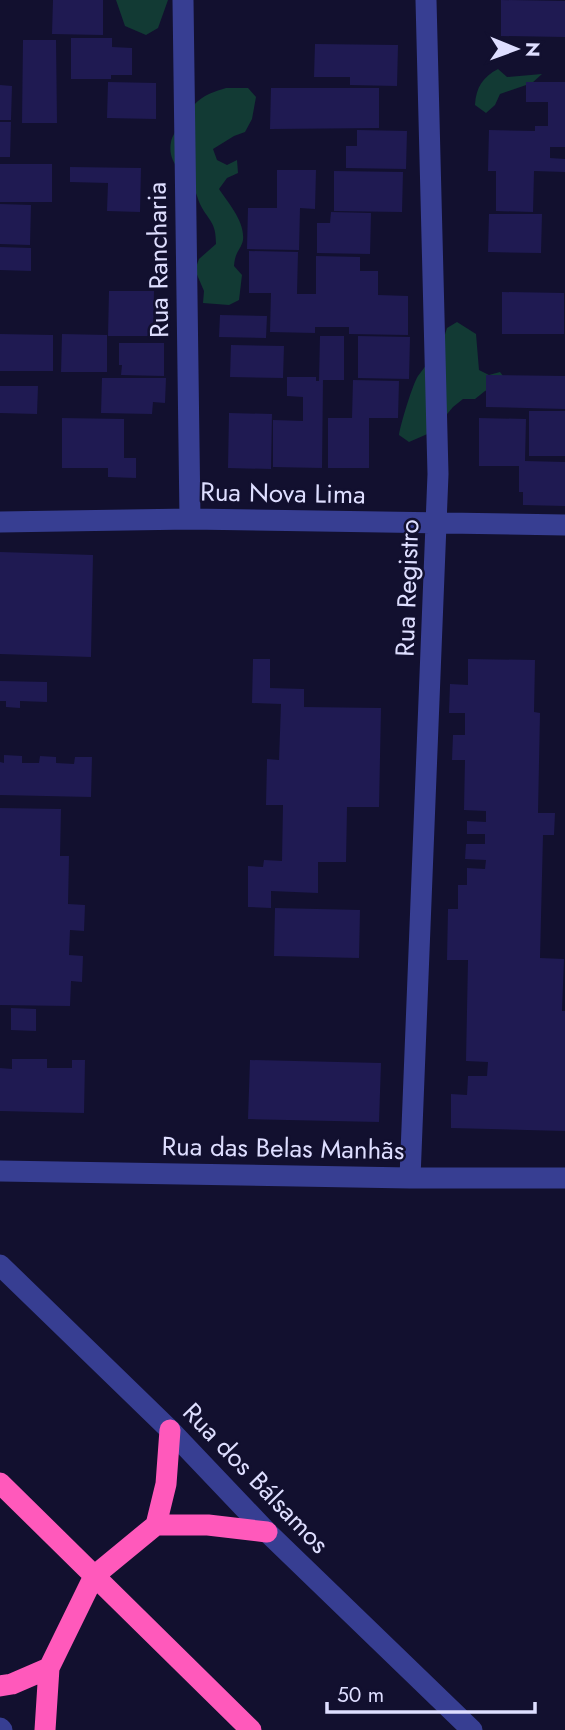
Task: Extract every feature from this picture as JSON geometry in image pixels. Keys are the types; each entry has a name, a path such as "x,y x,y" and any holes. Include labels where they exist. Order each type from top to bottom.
{"highway":[{"path":"46,1730 48,1668 94,1576 156,1525 166,1484 170,1430"},
{"path":"0,1483 251,1730"},
{"path":"156,1525 208,1525 267,1532"},
{"path":"0,1686 12,1684 48,1668"}],"street":[{"name":"Rua Rancharia","path":"183,0 190,519"},
{"name":"Rua Registro","path":"410,1178 438,523 426,0"},
{"name":"Rua Nova Lima","path":"0,522 190,519 565,525"},
{"name":"Rua das Belas Manhãs","path":"0,1171 565,1178"},
{"name":"Rua dos Bálsamos","path":"0,1265 170,1430 267,1532 472,1730"}],"green space":[{"path":"116,0 168,0 158,28 146,35 125,26"},
{"path":"498,69 507,77 542,74 532,83 500,94 495,105 486,113 475,105 477,93 484,79"},
{"path":"226,88 248,88 256,97 252,119 245,132 213,149 217,160 227,165 237,160 238,173 227,178 219,189 235,213 243,233 234,266 242,275 239,300 229,305 203,303 204,291 195,270 199,259 216,244 215,231 194,189 177,168 170,150 174,135 195,104"},
{"path":"457,322 476,334 479,370 489,375 500,372 507,381 475,399 463,399 432,432 409,442 399,435 413,387 439,348 447,328"}],"building":[{"path":"53,0 103,0 103,35 52,34"},
{"path":"501,0 565,1 565,37 501,36"},
{"path":"71,38 112,38 112,47 132,48 132,75 111,75 111,79 71,79"},
{"path":"23,40 56,40 57,123 22,123"},
{"path":"315,44 398,45 397,86 350,85 350,77 314,77"},
{"path":"108,82 156,83 156,119 107,118"},
{"path":"526,82 565,82 565,147 550,147 550,158 565,159 565,172 534,171 533,212 496,211 496,171 488,171 489,130 535,131 535,126 548,126 548,102 526,102"},
{"path":"0,85 12,86 11,120 0,120"},
{"path":"271,88 379,88 379,128 270,129"},
{"path":"0,122 11,122 10,157 0,157"},
{"path":"357,130 407,131 406,169 346,168 346,146 357,146"},
{"path":"0,164 52,164 52,202 0,202"},
{"path":"70,167 141,168 140,212 107,211 108,183 70,182"},
{"path":"277,170 316,170 315,209 300,208 299,250 247,249 248,208 277,208"},
{"path":"334,171 403,172 402,212 334,211"},
{"path":"0,204 31,205 30,245 0,244"},
{"path":"331,212 371,213 370,254 317,253 317,223 330,223"},
{"path":"489,214 542,214 541,253 488,252"},
{"path":"0,247 31,248 31,271 0,270"},
{"path":"249,251 298,252 297,294 316,294 316,256 360,257 360,271 378,271 378,295 408,296 408,335 349,334 349,327 315,327 315,333 270,332 271,293 249,293"},
{"path":"109,291 154,291 153,336 108,336"},
{"path":"502,292 564,293 564,334 502,334"},
{"path":"220,315 267,316 266,338 219,337"},
{"path":"0,334 53,335 53,371 0,371"},
{"path":"62,334 107,335 107,372 61,372"},
{"path":"320,336 344,336 344,380 323,380 322,468 273,467 273,420 303,421 303,397 287,396 287,377 316,377 316,381 319,381"},
{"path":"358,336 410,337 409,379 358,378"},
{"path":"119,343 164,343 164,376 121,375"},
{"path":"231,345 284,346 283,378 230,377"},
{"path":"486,375 565,376 565,409 486,407"},
{"path":"102,378 166,378 165,403 153,402 152,414 101,413"},
{"path":"353,380 399,381 398,418 369,418 369,468 328,468 328,418 352,418"},
{"path":"0,386 38,386 37,414 0,413"},
{"path":"529,411 565,411 565,456 529,456"},
{"path":"229,413 272,414 271,469 228,468"},
{"path":"62,418 124,419 124,458 136,458 136,478 108,477 108,468 62,468"},
{"path":"479,418 526,419 525,461 565,462 565,506 523,505 523,492 519,492 519,466 479,466"},
{"path":"0,552 93,555 91,657 0,654"},
{"path":"253,659 270,659 270,688 304,689 304,707 381,708 379,807 347,807 346,862 318,862 318,893 271,891 271,908 248,907 248,866 263,867 264,860 282,861 283,805 266,805 267,759 279,760 281,704 252,703"},
{"path":"468,659 535,660 534,712 540,713 538,813 555,813 554,835 543,835 540,958 564,959 562,1011 565,1011 565,1131 451,1128 451,1094 467,1095 468,1076 487,1076 488,1062 466,1061 468,960 447,960 448,909 458,909 458,885 467,885 467,868 485,869 486,860 465,859 466,844 485,844 485,834 467,834 467,821 486,822 486,811 464,810 465,760 452,760 453,735 465,735 465,713 449,713 450,684 468,685"},
{"path":"0,681 47,682 47,702 20,701 20,708 6,707 6,701 0,701"},
{"path":"4,755 22,756 22,763 39,763 40,756 56,757 56,763 74,764 75,757 92,757 91,797 0,795 0,762 4,763"},
{"path":"0,808 61,809 60,856 69,856 68,904 85,905 84,931 70,930 69,955 83,956 82,982 71,981 70,1006 0,1005"},
{"path":"275,908 360,910 359,958 274,956"},
{"path":"11,1008 36,1009 36,1031 11,1030"},
{"path":"12,1059 47,1059 47,1068 72,1068 72,1060 85,1060 84,1113 0,1111 0,1068 12,1069"},
{"path":"250,1060 381,1063 379,1122 248,1119"}]}
